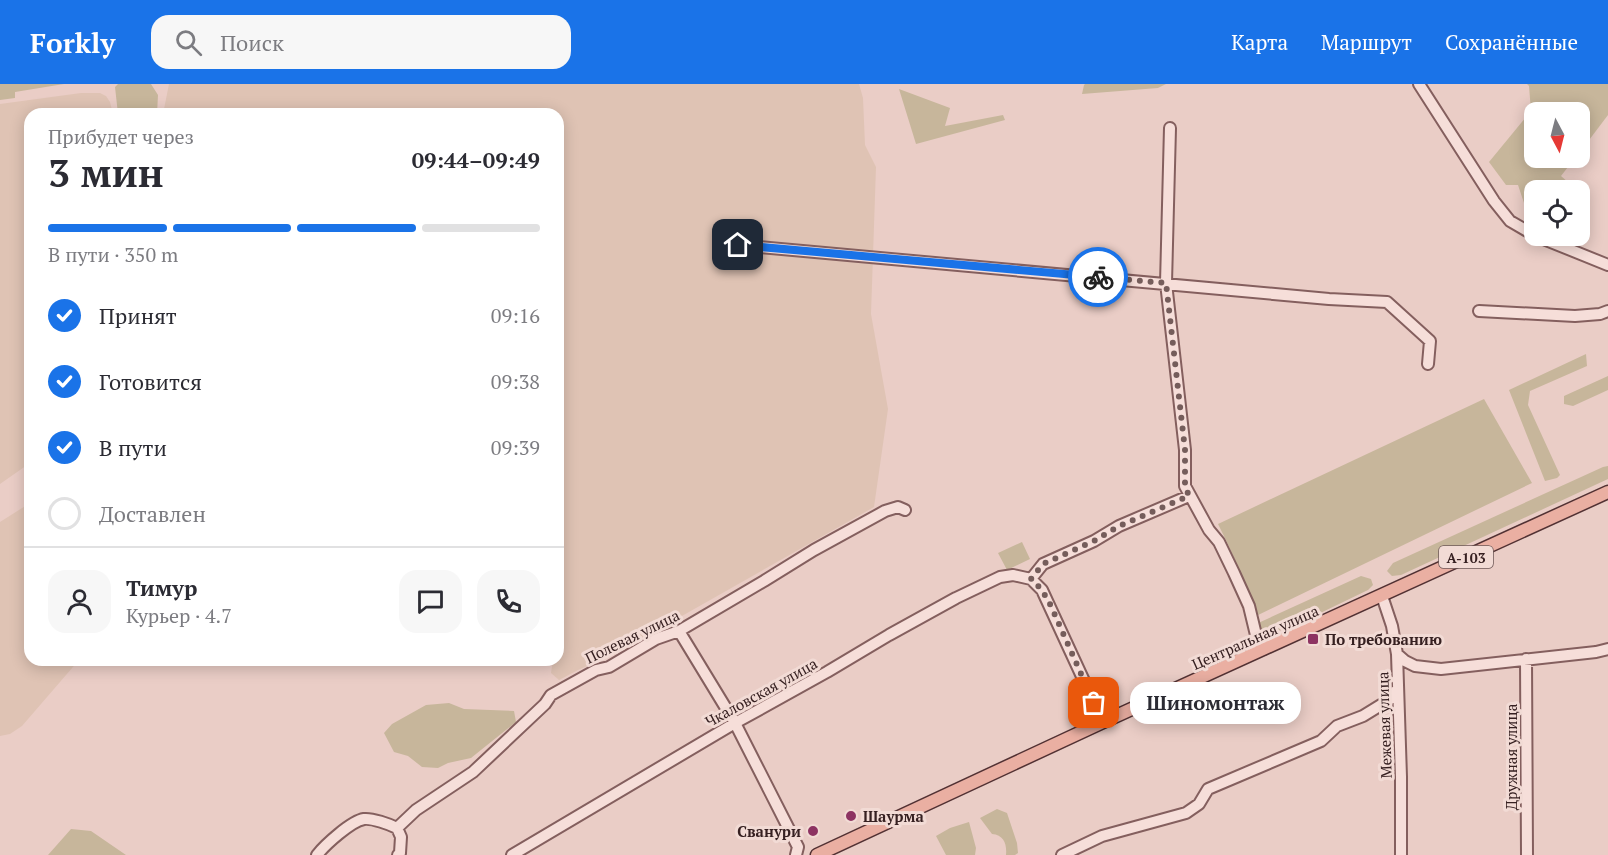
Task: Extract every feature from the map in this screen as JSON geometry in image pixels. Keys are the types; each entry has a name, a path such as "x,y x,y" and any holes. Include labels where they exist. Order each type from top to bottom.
{"main road":[{"name":"Центральная улица","path":"817,855 1608,492"}],"street":[{"path":"1419,84 1494,201 1510,221 1524,229"},
{"path":"1170,128 1166,283 1185,450 1185,486 1209,530 1219,542 1234,573 1249,606 1256,635 1264,650"},
{"path":"738,245 1387,302 1430,341 1428,364"},
{"path":"1562,246 1608,265"},
{"path":"1479,311 1575,316 1608,311"},
{"path":"1103,722 1051,606 1042,590 1031,579 1043,564 1094,541 1119,526 1189,496"},
{"name":"Полевая улица","path":"397,828 416,810 473,772 552,695 596,670 609,667 656,639 679,631 814,550 885,511 898,507 905,510"},
{"name":"Чкаловская улица","path":"512,855 735,723 956,598 1000,578 1013,575 1031,579"},
{"name":"Межевая улица","path":"1382,596 1392,626 1397,654 1401,855"},
{"path":"679,631 735,723 798,847 796,855"},
{"path":"1397,654 1415,666 1441,669 1608,649"},
{"name":"Дружная улица","path":"1526,659 1527,855"},
{"path":"1062,855 1102,836 1186,813 1199,804 1208,789 1321,741 1337,726 1363,716 1389,700 1398,688"},
{"path":"317,855 333,838 365,819 386,823 397,828 401,837 401,854"}],"shaded area":[{"path":"0,84 64,84 15,92 15,98 0,100"},
{"path":"118,84 151,84 158,95 157,108 117,108 115,87"},
{"path":"169,84 859,84 863,98 865,145 876,167 871,314 888,409 874,507 613,655 559,680 551,673 552,666 564,666 564,108 164,108"},
{"path":"1085,84 1166,84 1158,88 1082,94"},
{"path":"1527,84 1608,84 1608,115 1590,139 1590,102 1530,102"},
{"path":"899,89 950,108 945,126 1003,115 1005,120 916,144"},
{"path":"81,93 100,93 106,96 112,108 24,108 24,467 0,484 0,104"},
{"path":"1524,120 1524,168 1567,168 1561,176 1566,180 1524,180 1524,203 1518,185 1506,185 1489,162"},
{"path":"1586,354 1587,366 1530,391 1528,405 1560,475 1545,481 1509,390"},
{"path":"1608,376 1608,390 1573,406 1564,404 1564,396"},
{"path":"1484,399 1532,483 1254,617 1243,581 1218,524"},
{"path":"1608,466 1608,479 1401,575 1392,576 1387,571 1393,563"},
{"path":"24,507 24,666 74,666 22,726 10,734 0,736 0,522"},
{"path":"1022,542 1030,559 1007,570 998,553"},
{"path":"1361,576 1371,579 1373,585 1368,590 1310,618 1303,617 1300,623 1265,636 1259,635 1256,624"},
{"path":"449,703 464,709 514,711 516,722 471,758 448,763 438,768 422,767 408,756 394,752 384,733 392,724 426,705"},
{"path":"997,809 1007,813 1017,843 1018,853 1015,855 1006,855 1004,841 992,834 980,818"},
{"path":"969,822 976,848 975,855 946,855 936,836 950,828"},
{"path":"71,829 91,831 126,855 48,855"}],"way so far":[{"path":"1094,703 1051,606 1042,590 1031,579 1043,564 1094,541 1119,526 1189,496 1185,486 1185,450 1166,283 1098,277"}],"place":[{"name":"По требованию","path":"1313,639"},
{"name":"Шиномонтаж","path":"1094,703"},
{"name":"Шаурма","path":"851,816"},
{"name":"Сванури","path":"813,831"}],"route":[{"path":"738,245 1098,277"}]}
